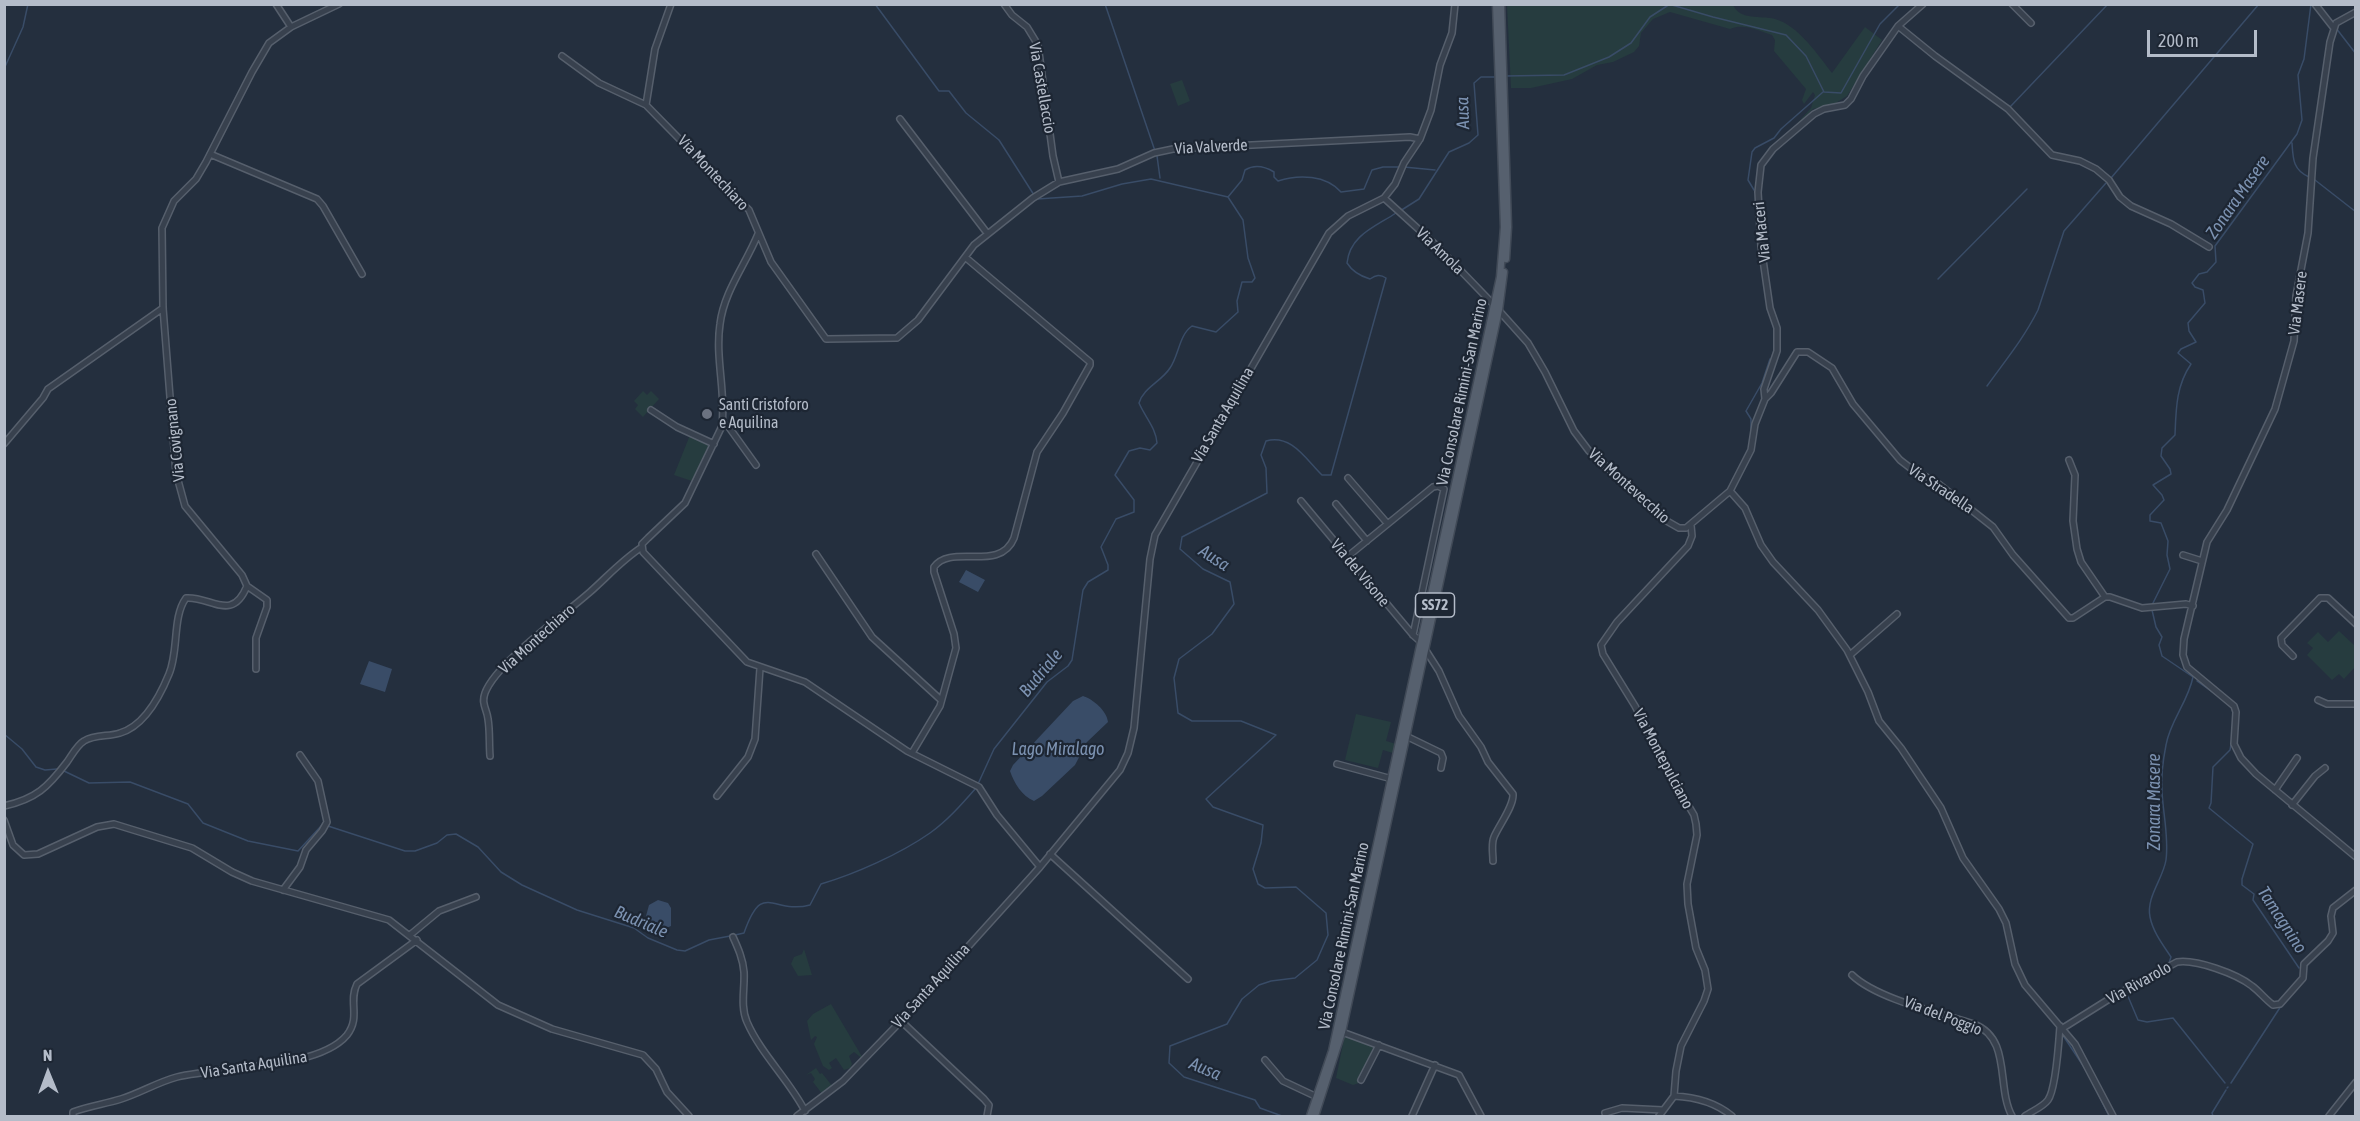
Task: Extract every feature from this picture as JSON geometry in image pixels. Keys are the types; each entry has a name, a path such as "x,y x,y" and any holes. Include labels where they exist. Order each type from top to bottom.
{"main road":[{"name":"Via Consolare Rimini-San Marino","path":"1496,4 1501,69"},
{"name":"Via Consolare Rimini-San Marino","path":"1310,1116 1332,1051 1497,308 1508,227 1501,86 1501,4"},
{"name":"Via Consolare Rimini-San Marino","path":"1315,1116 1342,1032 1406,736 1423,646"}],"street":[{"path":"276,4 291,27"},
{"name":"Via Covignano","path":"256,669 256,638 268,604 265,598 247,586 242,575 185,507 176,473 164,308 162,228 174,201 196,179 269,43 291,27 339,4"},
{"path":"646,105 655,49 671,4"},
{"name":"Via Castellaccio","path":"1004,4 1012,15 1027,27 1038,45 1053,156 1059,182"},
{"name":"Via Santa Aquilina","path":"797,1116 843,1081 901,1020 1040,867 1120,770 1128,753 1134,728 1150,559 1155,535 1329,233 1348,216 1384,198 1420,139 1431,110 1440,65 1452,33 1455,4"},
{"name":"Via Maceri","path":"1730,491 1751,450 1755,424 1765,399 1764,389 1777,351 1778,339 1770,308 1761,246 1758,192 1764,157 1814,114 1824,109 1845,105 1898,26 1923,4"},
{"path":"2012,4 2031,23"},
{"path":"2315,4 2333,27 2355,12"},
{"path":"1898,26 2008,109 2052,154 2080,161 2096,169 2109,180 2120,197 2131,206 2171,224 2210,248"},
{"name":"Via Masere","path":"2333,27 2313,158 2308,233 2296,296 2294,341 2275,409 2227,510 2212,533 2202,561 2184,639 2184,663 2196,676 2234,706 2236,712 2234,744 2237,753 2274,790 2355,857"},
{"name":"Via Montechiaro","path":"490,756 488,717 483,701 492,680 544,628 591,591 619,563 642,547 648,538 685,502 722,423 718,348 724,301 758,234 749,210 646,105 599,82 562,56"},
{"path":"900,119 987,233"},
{"name":"Via Valverde","path":"758,234 771,262 826,339 897,338 918,320 950,281 965,257 987,233 1036,196 1059,182 1118,169 1157,152 1388,138 1420,139"},
{"path":"210,154 317,199 362,274"},
{"name":"Via Amola","path":"1384,198 1436,245 1497,308"},
{"path":"912,753 941,700 955,657 956,642 934,567 941,561 993,555 1002,553 1008,548 1014,538 1037,452 1073,397 1090,365 1090,362 965,257"},
{"path":"4,444 48,389 164,308"},
{"name":"Via Montevecchio","path":"1497,308 1528,343 1574,431 1589,451 1665,520 1679,528 1691,525 1730,491"},
{"name":"Via Stradella","path":"1765,399 1797,352 1808,352 1822,360 1832,368 1853,404 1900,460 1936,482 1993,527 2013,555 2066,616 2073,618 2105,597"},
{"path":"651,410 677,427 714,444"},
{"path":"722,423 728,426 756,465"},
{"path":"2069,460 2076,482 2073,520 2077,549 2081,562 2105,597 2134,606 2193,606"},
{"path":"1348,478 1387,523"},
{"path":"1347,557 1433,487 1438,486 1444,489 1413,635"},
{"path":"1730,491 1745,508 1761,545 1773,562 1818,610 1850,655 1879,721 1901,748 1941,808 1963,858 1999,909 2006,923 2016,964 2025,985 2075,1044 2113,1116"},
{"name":"Via del Visone","path":"1301,501 1423,646"},
{"path":"1336,504 1367,541"},
{"name":"Via Montepulciano","path":"1674,1096 1678,1056 1708,989 1705,970 1696,948 1688,904 1687,884 1697,835 1696,824 1694,815 1674,782 1635,706 1603,654 1601,645 1617,622 1688,546 1692,536 1691,525"},
{"path":"642,547 643,552 657,568 747,662 805,682 912,753 976,785 997,816 1040,867"},
{"path":"816,554 872,637 941,700"},
{"path":"2183,555 2202,561"},
{"path":"4,806 39,793 57,775 83,741 121,733 134,727 161,691 171,672 181,604 186,598 194,597 221,607 233,604 243,597 247,586"},
{"path":"2293,656 2282,645 2281,638 2320,598 2328,598 2355,624"},
{"path":"1850,655 1897,614"},
{"path":"1423,646 1439,671 1459,716 1481,747 1488,762 1513,794 1512,803 1494,837 1493,861"},
{"path":"717,796 748,757 755,739 760,668"},
{"path":"2318,700 2327,704 2355,704"},
{"path":"1406,736 1441,753 1442,768"},
{"path":"283,890 300,867 306,850 327,822 318,781 300,755"},
{"path":"2274,790 2297,758"},
{"path":"1337,764 1392,779"},
{"path":"2292,805 2314,776 2325,768"},
{"path":"4,820 13,845 24,855 38,854 97,827 114,824 184,845 232,873 252,881 382,918 417,940 498,1005 552,1029 643,1055 656,1069 667,1092 689,1116"},
{"path":"1050,854 1188,979"},
{"name":"Via Rivarolo","path":"2061,1027 2177,962 2186,961 2236,977 2250,984 2273,1005 2280,1004 2303,978 2304,964 2331,937 2333,931 2331,913 2334,908 2355,890"},
{"path":"410,935 439,911 476,897"},
{"path":"733,937 743,969 744,1011 747,1022 772,1061 794,1089 805,1111"},
{"name":"Via Santa Aquilina","path":"73,1116 73,1112 122,1099 176,1077 255,1067 310,1056 333,1046 345,1038 351,1028 356,1014 353,991 357,984 417,940"},
{"name":"Via del Poggio","path":"1852,975 1859,982 1880,993 1974,1024 1987,1031 1997,1047 2012,1116"},
{"path":"901,1020 984,1099 989,1105 987,1116"},
{"path":"2025,1116 2047,1101 2052,1094 2061,1027"},
{"name":"Via Consolare Rimini-San Marino","path":"1342,1032 1460,1075 1481,1116"},
{"path":"1361,1080 1379,1045"},
{"path":"1265,1060 1283,1081 1317,1097"},
{"path":"1412,1116 1435,1065"},
{"path":"2329,1116 2355,1082"},
{"path":"1659,1116 1674,1096 1689,1096 1718,1105 1732,1116"},
{"path":"1605,1113 1622,1108 1663,1110"}],"green space":[{"path":"1507,5 1733,5 1736,10 1746,15 1775,19 1792,27 1832,73 1865,27 1882,40 1847,96 1834,104 1813,109 1784,138 1811,108 1815,95 1813,92 1804,104 1802,100 1806,89 1774,51 1775,40 1772,35 1746,27 1730,29 1670,12 1653,19 1641,33 1639,46 1634,52 1613,62 1597,65 1572,79 1531,88 1511,88"},
{"path":"1182,80 1190,101 1178,106 1170,84"},
{"path":"643,391 647,395 651,391 659,399 643,417 635,409 638,405 634,401"},
{"path":"690,435 709,444 692,481 674,475"},
{"path":"2339,631 2354,645 2355,667 2344,679 2339,674 2332,680 2307,655 2313,648 2307,643 2318,632 2328,642"},
{"path":"1356,714 1391,722 1386,741 1396,744 1393,753 1383,750 1378,768 1345,760"},
{"path":"804,949 812,975 798,976 791,964 794,957 802,954"},
{"path":"831,1004 864,1060 854,1052 849,1056 852,1064 850,1068 844,1070 836,1058 829,1063 832,1068 829,1070 823,1066 814,1044 817,1037 811,1040 807,1021 813,1014"},
{"path":"1345,1034 1377,1046 1359,1083 1353,1085 1336,1078"},
{"path":"816,1068 833,1087 828,1091 825,1089 823,1095 813,1082 815,1079 811,1073 806,1075"}],"water":[{"path":"966,570 985,580 978,592 959,582"},
{"path":"369,661 392,669 385,692 360,684"},
{"name":"Lago Miralago","path":"1083,696 1099,706 1108,722 1087,742 1075,765 1034,801 1019,789 1010,771 1073,701"},
{"path":"658,900 668,903 671,908 671,926 659,931 653,927 646,916 649,905"}],"waterway":[{"name":"Budriale","path":"4,69 23,27 28,4"},
{"path":"875,4 939,91 949,91 966,113 999,140 1034,195"},
{"path":"1105,4 1155,151"},
{"name":"Ausa","path":"1505,76 1564,75 1609,57 1631,43 1650,17 1670,4"},
{"name":"Ausa","path":"1672,5 1786,35 1806,56 1824,92 1841,93 1880,24 1900,4"},
{"name":"Zonara Masere","path":"2010,107 2108,4"},
{"name":"Zonara Masere","path":"2111,178 2259,4"},
{"name":"Zonara Masere","path":"2152,605 2170,569 2167,555 2168,541 2161,523 2150,521 2150,515 2164,500 2153,485 2171,474 2161,456 2162,448 2175,435 2180,389 2191,364 2178,353 2181,349 2196,342 2189,331 2188,323 2205,303 2203,290 2192,283 2199,274 2207,272 2216,262 2215,246 2297,134 2302,120 2298,75 2304,59 2311,4"},
{"name":"Zonara Masere","path":"2336,28 2356,54"},
{"name":"Ausa","path":"1400,211 1419,199 1449,152 1469,143 1478,135 1474,83 1481,77 1497,77"},
{"path":"1754,190 1748,180 1752,152 1774,138 1823,92"},
{"name":"Zonara Masere","path":"2292,143 2297,167 2309,177"},
{"path":"1157,156 1160,178"},
{"name":"Budriale","path":"978,784 994,749 1047,682 1068,666 1072,660 1083,590 1088,582 1108,570 1101,547 1116,519 1134,512 1134,500 1115,475 1129,451 1140,448 1150,450 1157,443 1152,427 1139,403 1141,398 1170,368 1188,330 1192,326 1216,332 1238,312 1237,301 1242,282 1252,282 1255,278 1248,258 1243,220 1228,197 1242,180 1245,170 1256,166 1267,168 1274,172 1274,177 1278,181 1295,177 1320,179 1335,186 1341,192 1364,189 1372,170 1399,167"},
{"name":"Budriale","path":"1404,167 1435,170"},
{"path":"1037,199 1082,196 1122,184 1151,179 1228,197"},
{"name":"Zonara Masere","path":"2315,180 2356,212"},
{"name":"Zonara Masere","path":"1987,386 2038,310 2064,231 2106,183"},
{"name":"Zonara Masere","path":"1938,279 2027,189"},
{"name":"Ausa","path":"1282,1116 1260,1108 1255,1100 1184,1077 1169,1063 1170,1046 1227,1024 1242,999 1259,985 1295,978 1317,960 1328,935 1326,913 1296,887 1265,888 1258,884 1253,869 1261,843 1263,825 1213,807 1206,799 1276,735 1241,721 1192,721 1178,713 1174,678 1179,659 1212,634 1234,604 1230,582 1203,569 1180,549 1182,537 1267,493 1266,468 1261,455 1266,441 1275,440 1290,444 1322,475 1331,475 1386,278 1378,276 1370,279 1357,273 1347,263 1349,253 1353,245 1365,233 1396,213"},
{"path":"1751,433 1751,419 1746,411 1762,383 1770,359"},
{"name":"Zonara Masere","path":"2152,610 2156,627 2162,637 2159,645 2162,656 2193,677 2171,728 2165,751 2162,785 2167,851 2162,874 2149,910 2153,928 2171,957 2169,963"},
{"name":"Tamagnino","path":"2197,681 2218,696"},
{"name":"Budriale","path":"4,734 22,749 36,767 45,770 57,769"},
{"name":"Tamagnino","path":"2231,744 2230,750 2213,767 2209,808 2253,844 2242,885 2254,894 2253,900 2299,968"},
{"name":"Budriale","path":"64,771 89,783 130,782 188,804 203,823 248,841 298,851 322,825"},
{"name":"Budriale","path":"735,935 744,933 757,907 763,903 770,902 797,907 810,905 821,884 877,863 918,841 942,823 976,788"},
{"name":"Budriale","path":"328,826 405,851 415,851 437,843 447,835 456,834 478,847 501,872 522,885 577,910 634,928 648,938 677,950 685,951 709,940 730,936"},
{"path":"2127,994 2138,1020 2147,1022 2173,1018 2225,1083"},
{"name":"Zonara Masere","path":"2063,1025 2110,996"},
{"name":"Tamagnino","path":"2231,1083 2281,1006"},
{"name":"Zonara Masere","path":"2062,1034 2086,1070"},
{"name":"Zonara Masere","path":"2092,1082 2109,1116"},
{"name":"Tamagnino","path":"2213,1116 2212,1113 2226,1090"}],"place":[{"name":"Santi Cristoforo e Aquilina","path":"707,414"}]}
